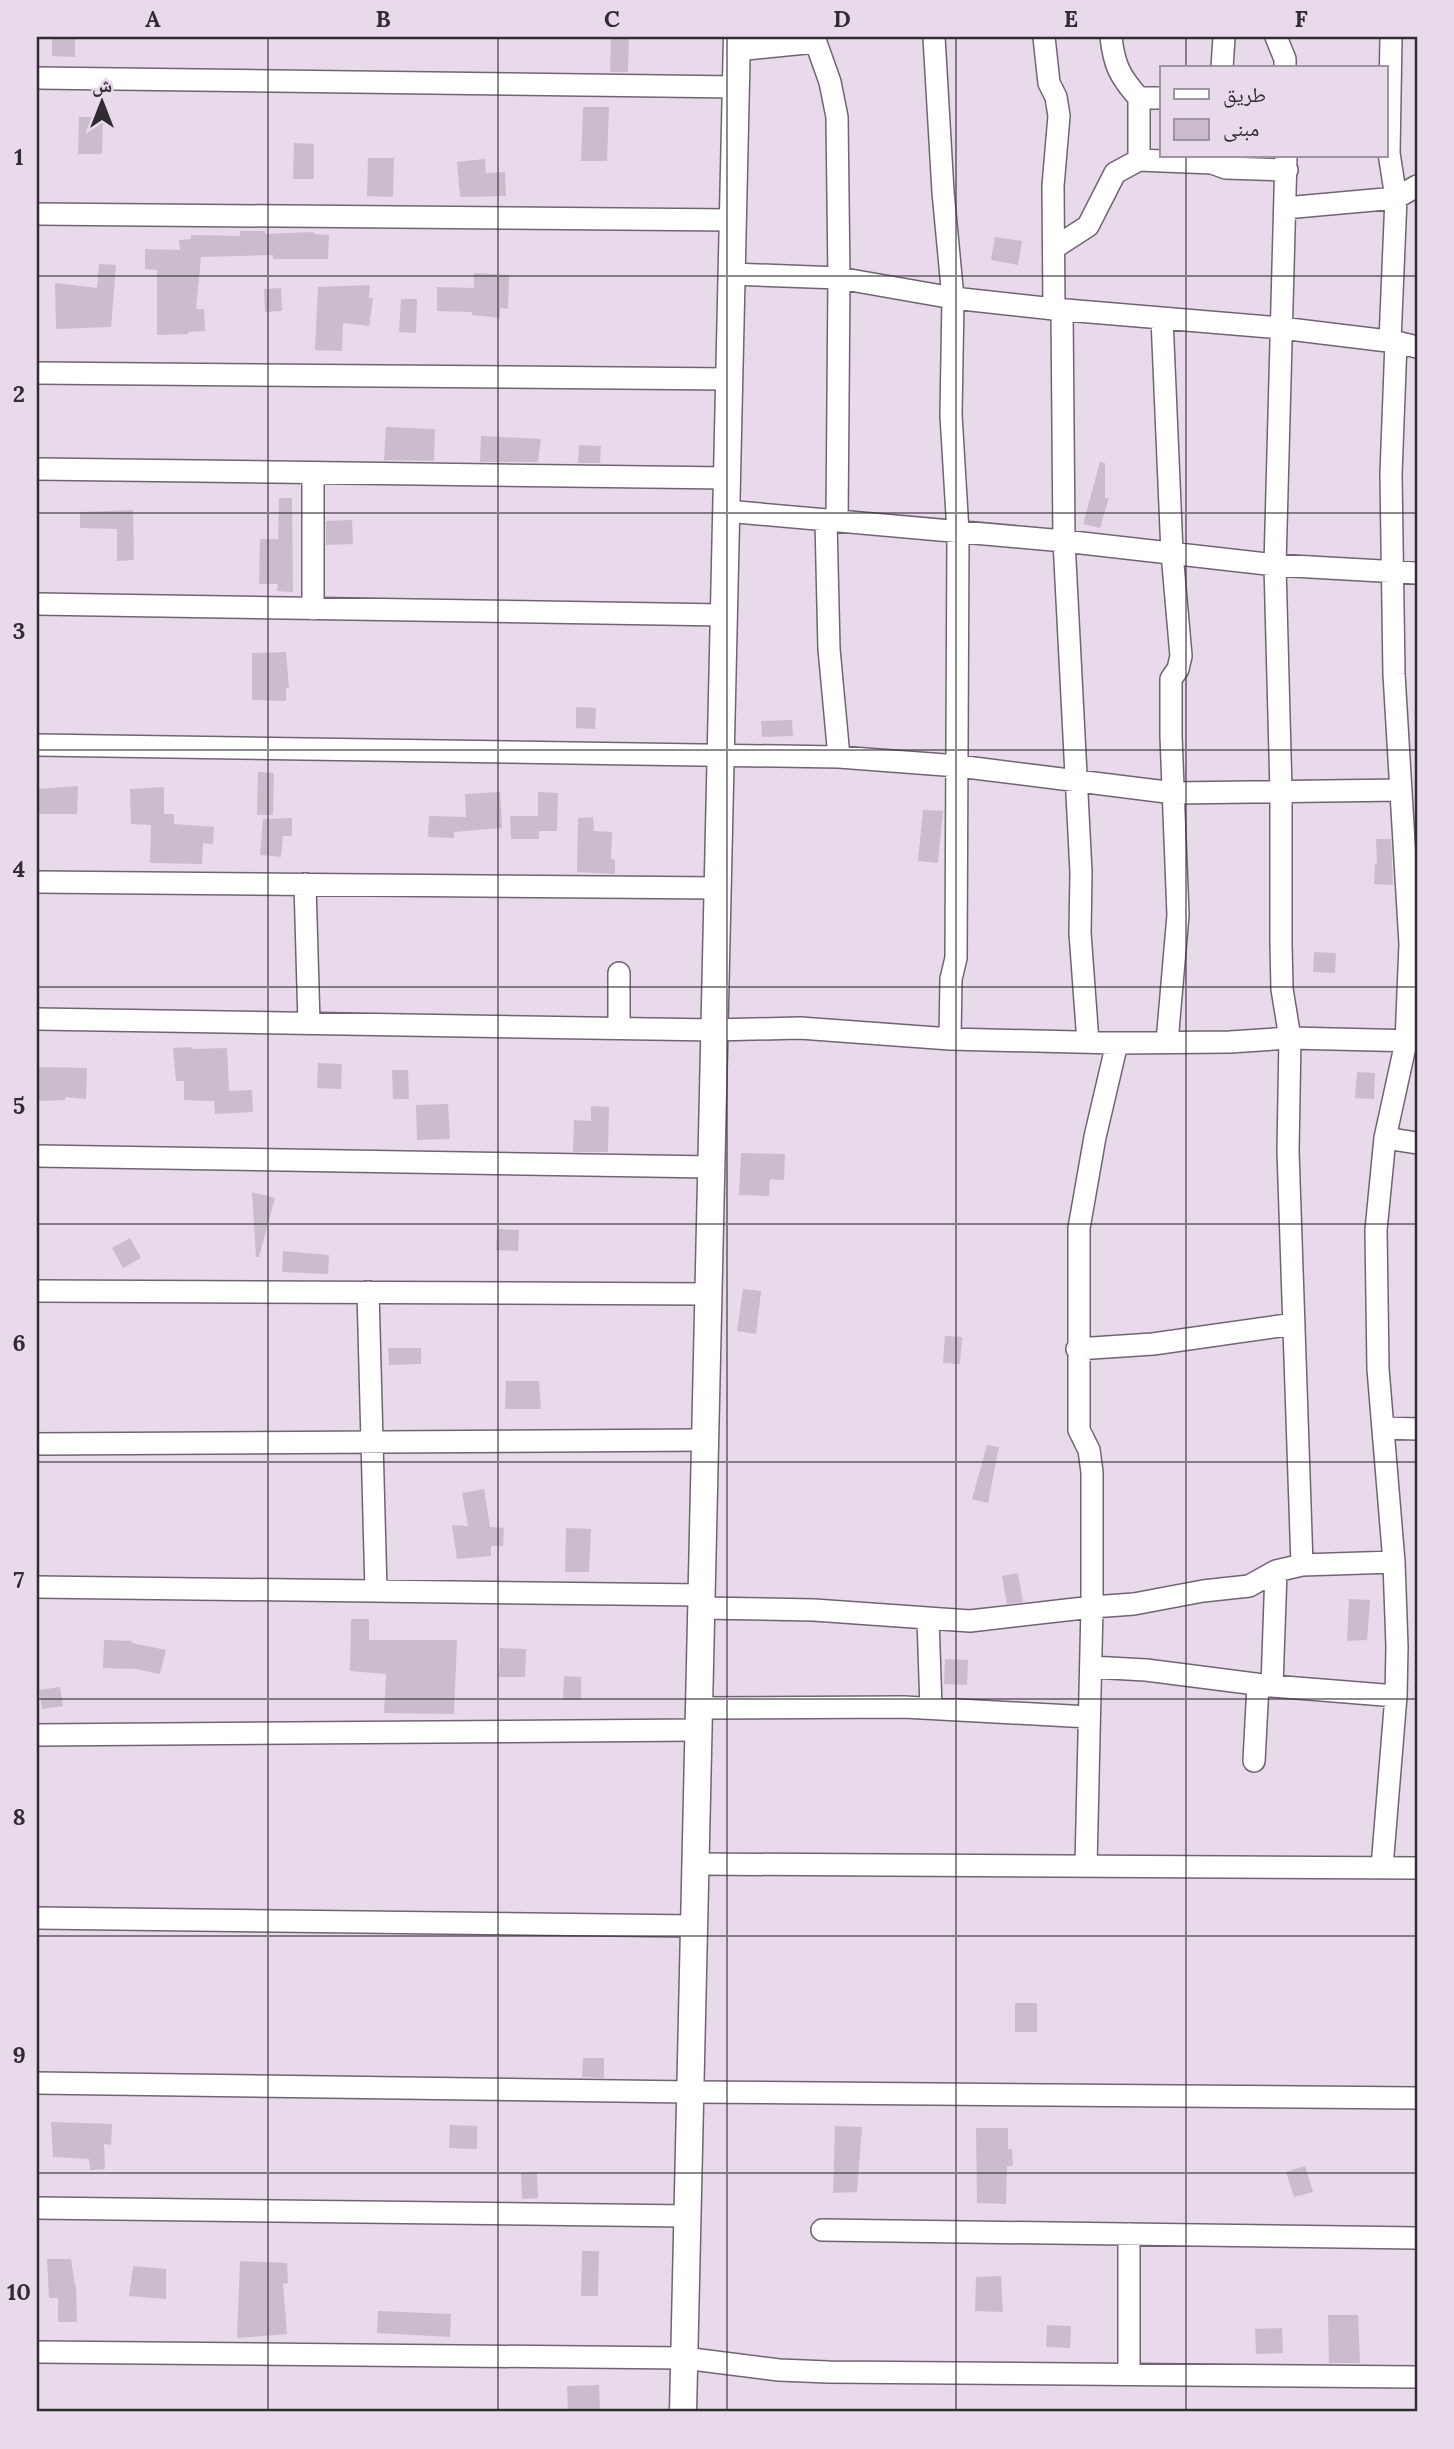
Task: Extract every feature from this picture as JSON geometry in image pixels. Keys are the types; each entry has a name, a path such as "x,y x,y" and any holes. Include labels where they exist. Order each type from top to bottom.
{"street":[{"path":"934,37 943,192 953,298 951,415 958,532 956,958 951,979 950,1039"},
{"path":"1044,37 1049,83 1059,116 1053,186 1063,541 1077,782 1080,933 1088,1042"},
{"path":"1111,37 1114,63 1139,98 1139,160"},
{"path":"1222,66 1224,37"},
{"path":"1276,37 1285,66"},
{"path":"1382,1867 1396,1696 1394,1562 1378,1369 1376,1230 1385,1138 1411,1041 1410,944 1394,674 1391,474 1396,198 1389,153 1391,37"},
{"path":"683,2412 737,43 815,39 830,82 836,117 839,278 829,649 839,757"},
{"path":"37,78 736,87"},
{"path":"1139,98 1160,98"},
{"path":"1054,248 1088,226 1115,173 1139,160 1212,159 1226,168 1286,163 1275,565 1281,793 1280,944 1282,989 1290,1038 1288,1151 1302,1565"},
{"path":"1285,208 1396,198 1417,186"},
{"path":"37,214 733,219"},
{"path":"732,274 839,278 953,298 1281,328 1393,341 1417,347"},
{"path":"1162,318 1172,553 1181,656 1178,669 1171,679 1178,915 1167,1042"},
{"path":"37,373 729,379"},
{"path":"37,469 727,478"},
{"path":"313,473 313,608"},
{"path":"726,511 1063,541 1275,565 1417,573"},
{"path":"37,604 724,615"},
{"path":"37,746 839,757 958,766 1174,793 1401,790"},
{"path":"37,881 718,888"},
{"path":"305,884 310,1023"},
{"path":"619,974 619,1028"},
{"path":"37,1019 714,1030 800,1028 950,1039 1117,1043 1230,1042 1290,1038 1411,1041"},
{"path":"1086,1866 1092,1472 1089,1450 1079,1430 1077,1349 1080,1219 1095,1137 1117,1043"},
{"path":"1385,1138 1417,1143"},
{"path":"37,1156 711,1167"},
{"path":"37,1291 708,1294"},
{"path":"369,1292 376,1591"},
{"path":"1077,1349 1153,1344 1294,1324"},
{"path":"1384,1428 1417,1429"},
{"path":"37,1444 705,1440"},
{"path":"37,1587 376,1591 701,1601 970,1621 1134,1604 1203,1591 1250,1586 1276,1571 1302,1565 1394,1562"},
{"path":"1254,1761 1265,1685 1276,1571"},
{"path":"928,1619 931,1707"},
{"path":"1091,1667 1396,1696"},
{"path":"37,1735 699,1719 931,1707 1088,1717"},
{"path":"695,1864 1417,1868"},
{"path":"37,1918 694,1926"},
{"path":"37,2082 690,2092 1417,2098"},
{"path":"37,2208 687,2216"},
{"path":"822,2230 1417,2238"},
{"path":"1129,2234 1129,2374"},
{"path":"37,2352 684,2358 803,2371 1417,2376"}],"building":[{"path":"52,37 75,37 75,57 52,56"},
{"path":"611,37 629,37 628,72 610,72"},
{"path":"583,107 609,107 607,161 581,161"},
{"path":"79,117 103,117 102,154 78,154"},
{"path":"294,143 314,144 314,179 293,179"},
{"path":"368,158 394,158 393,197 367,196"},
{"path":"485,159 486,173 505,172 506,196 460,197 457,162"},
{"path":"240,231 265,231 265,234 314,232 329,235 328,259 273,259 273,255 201,257 196,309 204,309 205,331 157,335 157,270 145,269 145,249 180,250 179,240 191,239 191,235 240,236"},
{"path":"995,237 1022,241 1018,265 991,260"},
{"path":"99,264 116,265 111,327 56,329 55,283 97,288"},
{"path":"474,273 509,275 508,309 500,308 500,318 472,315 472,312 437,311 437,287 474,288"},
{"path":"370,285 369,298 373,298 369,326 343,323 342,351 315,350 318,287"},
{"path":"281,288 282,311 265,312 264,289"},
{"path":"401,299 417,299 416,333 399,332"},
{"path":"386,427 435,429 434,461 384,460"},
{"path":"481,436 541,439 538,462 480,462"},
{"path":"579,445 601,446 600,463 578,463"},
{"path":"1100,462 1105,463 1105,498 1109,498 1100,528 1083,524"},
{"path":"279,498 292,498 293,592 277,591 278,584 259,584 260,539 278,539"},
{"path":"133,510 134,560 117,561 117,529 80,528 80,512"},
{"path":"352,520 353,544 326,545 326,521"},
{"path":"286,652 289,688 286,688 286,701 252,700 252,653"},
{"path":"576,707 596,708 595,729 576,728"},
{"path":"792,720 793,736 762,737 761,721"},
{"path":"258,772 274,773 273,815 257,815"},
{"path":"78,786 77,814 37,814 37,789"},
{"path":"164,787 164,814 174,814 174,824 214,827 213,844 203,843 202,864 150,863 151,825 131,824 130,789"},
{"path":"500,792 502,828 454,832 454,838 428,837 429,816 466,817 465,794"},
{"path":"538,792 558,793 557,831 539,831 539,839 511,839 510,816 538,816"},
{"path":"923,810 943,811 938,863 918,861"},
{"path":"593,817 594,831 612,832 611,859 615,860 615,874 577,872 578,818"},
{"path":"292,818 292,836 283,836 281,857 260,855 263,819"},
{"path":"1376,839 1391,839 1393,885 1374,884 1377,864"},
{"path":"1314,952 1336,953 1335,973 1313,972"},
{"path":"173,1048 227,1048 229,1091 252,1090 253,1112 215,1114 214,1101 184,1100 184,1081 176,1081"},
{"path":"318,1063 342,1064 341,1089 317,1088"},
{"path":"38,1067 87,1068 86,1099 65,1097 65,1100 39,1101"},
{"path":"392,1070 408,1070 409,1099 393,1099"},
{"path":"1357,1072 1375,1073 1374,1099 1355,1098"},
{"path":"448,1104 450,1139 417,1140 416,1105"},
{"path":"591,1106 609,1107 608,1152 573,1152 574,1120 591,1121"},
{"path":"741,1153 785,1154 784,1180 770,1179 769,1196 739,1195"},
{"path":"252,1192 275,1198 259,1257 256,1257"},
{"path":"497,1229 519,1230 518,1251 496,1250"},
{"path":"130,1238 141,1258 123,1268 112,1248"},
{"path":"283,1251 329,1255 328,1274 282,1272"},
{"path":"743,1289 761,1291 756,1334 737,1331"},
{"path":"945,1336 962,1337 960,1364 943,1363"},
{"path":"388,1348 421,1348 421,1364 389,1365"},
{"path":"506,1381 539,1381 541,1409 505,1409"},
{"path":"987,1445 999,1447 988,1503 972,1499"},
{"path":"484,1489 490,1527 504,1528 503,1546 491,1546 491,1556 457,1559 452,1525 468,1526 462,1493"},
{"path":"566,1528 591,1529 589,1572 565,1572"},
{"path":"1018,1573 1023,1602 1007,1604 1002,1576"},
{"path":"1349,1599 1370,1600 1367,1640 1347,1641"},
{"path":"351,1619 369,1619 369,1640 457,1640 454,1714 384,1713 386,1674 350,1671"},
{"path":"104,1640 132,1641 166,1650 160,1674 136,1669 103,1668"},
{"path":"500,1648 526,1649 525,1677 499,1677"},
{"path":"945,1659 968,1660 967,1685 944,1684"},
{"path":"564,1676 581,1677 581,1700 563,1700"},
{"path":"60,1687 63,1706 42,1709 39,1690"},
{"path":"1015,2003 1037,2003 1037,2032 1015,2032"},
{"path":"583,2058 604,2058 604,2078 582,2077"},
{"path":"51,2122 112,2124 111,2145 104,2144 105,2169 90,2170 89,2159 53,2157"},
{"path":"450,2125 477,2126 477,2149 449,2148"},
{"path":"835,2126 862,2127 857,2192 833,2193"},
{"path":"976,2128 1008,2128 1008,2149 1012,2149 1013,2166 1007,2166 1006,2204 977,2203"},
{"path":"1305,2166 1313,2192 1294,2197 1286,2172"},
{"path":"537,2172 538,2198 522,2199 521,2173"},
{"path":"582,2251 599,2251 598,2296 581,2296"},
{"path":"47,2259 71,2259 76,2285 77,2322 58,2322 58,2298 49,2298"},
{"path":"240,2261 287,2263 288,2283 283,2284 287,2334 237,2338"},
{"path":"133,2266 166,2269 166,2299 129,2296"},
{"path":"1001,2276 1003,2312 975,2311 976,2277"},
{"path":"378,2311 451,2314 450,2337 377,2333"},
{"path":"1328,2315 1358,2315 1360,2363 1329,2363"},
{"path":"1047,2325 1071,2326 1070,2348 1046,2347"},
{"path":"1282,2328 1283,2353 1256,2354 1255,2329"},
{"path":"599,2385 600,2412 568,2412 567,2386"}]}
